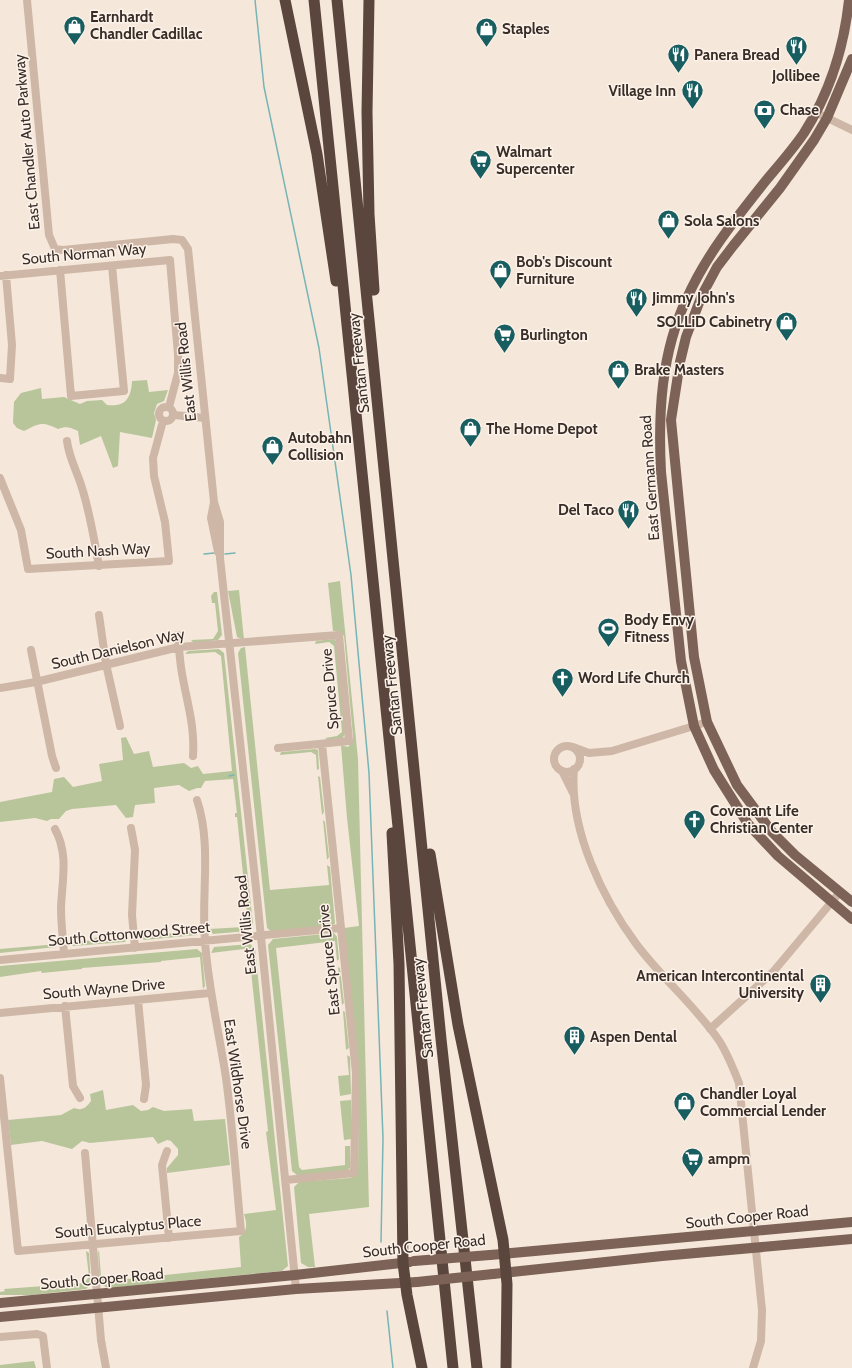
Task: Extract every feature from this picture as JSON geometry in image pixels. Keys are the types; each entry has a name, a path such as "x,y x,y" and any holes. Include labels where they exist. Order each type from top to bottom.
{"highway":[{"path":"285,0 317,154 342,322 351,358"},
{"name":"Santan Freeway","path":"314,0 390,735 453,1368"},
{"name":"Santan Freeway","path":"337,0 477,1368"},
{"path":"369,0 367,112 370,214 376,317 384,400 381,426"},
{"path":"390,735 387,764 394,864 409,1262 406,1283 422,1368"},
{"path":"418,803 427,832 458,1025 504,1240 506,1273 506,1368"}],"main road":[{"name":"East Germann Road","path":"849,0 847,20 834,69 816,112 791,151 738,215 715,247 687,297 673,334 663,382 659,415 661,472 681,661 694,726 714,770 748,824 778,856 852,919"},
{"name":"East Germann Road","path":"852,60 827,118 780,188 717,267 700,299 686,337 680,362 672,420 694,657 707,722 737,785 772,832 795,855 852,902"},
{"path":"700,299 699,288 715,257 715,247"},
{"name":"South Cooper Road","path":"0,1317 296,1289 406,1283 506,1273 755,1240 852,1222"},
{"name":"South Cooper Road","path":"0,1303 97,1295 505,1253 755,1240 852,1239"},
{"path":"201,1298 207,1292 232,1288 253,1279"}],"street":[{"name":"East Chandler Auto Parkway","path":"27,0 49,235 55,249 63,250 173,239 182,240"},
{"path":"816,112 852,130"},
{"name":"East Willis Road","path":"182,240 188,249 214,502 211,518 220,558 230,644 296,1289"},
{"name":"South Norman Way","path":"3,275 170,260 178,355 178,373 169,407"},
{"path":"60,270 71,396 124,391 112,266"},
{"path":"0,378 10,379 12,345 3,275"},
{"path":"165,407 169,407 173,410 174,415 170,421 163,421 159,416 160,411 165,407"},
{"path":"174,415 205,418"},
{"name":"South Nash Way","path":"0,478 21,530 28,569 169,561 165,522 154,476 153,458 163,421"},
{"path":"67,441 69,457 81,485 90,516 99,566"},
{"path":"99,615 99,624 106,664 120,726"},
{"path":"178,635 183,678 191,710 194,744 193,756"},
{"name":"South Danielson Way","path":"0,688 36,682 179,647 339,635"},
{"name":"Spruce Drive","path":"322,744 349,742 339,635"},
{"path":"31,650 36,682 56,768"},
{"path":"574,793 562,771 554,762 555,754 560,747 573,747 580,751 595,753 630,747 707,722"},
{"path":"278,748 322,744"},
{"name":"East Spruce Drive","path":"286,1180 354,1173 356,1073 322,744"},
{"path":"573,747 578,754 574,793 581,834 590,860 617,918 638,946 710,1030 725,1051 739,1083 763,1326 761,1341 753,1368"},
{"path":"562,771 568,771 595,753"},
{"name":"East Wildhorse Drive","path":"197,800 202,814 206,858 206,881 203,909 210,993 226,1078 241,1232"},
{"path":"131,828 134,850 132,914 135,948"},
{"path":"55,829 62,842 64,868 61,909 64,954"},
{"path":"710,1030 773,972 840,892"},
{"name":"South Cottonwood Street","path":"0,960 340,928"},
{"name":"South Wayne Drive","path":"0,1013 210,993"},
{"path":"138,1000 146,1085 144,1099"},
{"path":"65,1006 73,1086 80,1098"},
{"path":"0,1078 3,1137"},
{"name":"South Eucalyptus Place","path":"3,1137 18,1251 241,1232"},
{"path":"167,1151 162,1166 169,1238"},
{"path":"84,1153 101,1340 106,1368"},
{"path":"0,1337 37,1334 43,1336 47,1368"}],"green space":[{"path":"147,380 149,392 168,390 164,401 157,404 154,413 156,420 152,438 120,432 118,466 113,468 101,436 80,445 78,431 68,427 58,429 41,424 24,431 17,428 13,423 14,402 21,393 41,388 42,399 64,397 80,404 87,401 102,400 107,405 118,405 123,403 128,397 132,381"},
{"path":"340,581 358,759 369,1207 309,1214 315,1267 308,1267 301,1263 294,1187 299,1182 349,1178 356,1176 358,1173 359,1072 344,928 359,926 347,818 341,745 348,747 353,741 353,737 344,636 339,631 333,631 328,583"},
{"path":"239,590 244,640 237,637 228,591"},
{"path":"214,592 217,592 222,635 218,640 194,643 191,640 213,639 218,631 215,603 212,603 211,596"},
{"path":"334,639 337,642 345,734 342,739 328,740 325,738 337,736 342,732 334,646 329,642 315,644 316,641"},
{"path":"245,647 270,890 329,885 327,865 330,867 335,923 332,926 272,932 267,928 238,653 241,648"},
{"path":"219,649 224,653 253,924 248,931 213,934 209,929 244,927 248,922 237,817 235,817 235,813 237,813 233,779 205,781 201,788 189,791 179,785 154,788 155,803 135,805 133,817 126,818 116,805 72,809 66,811 59,819 51,819 47,821 35,818 0,822 0,802 52,792 54,779 64,777 73,787 102,781 99,764 123,760 121,738 126,737 134,754 149,751 153,767 184,763 191,768 198,766 203,774 232,771 221,656 215,652 185,654 188,651"},
{"path":"318,750 319,769 317,770 316,755 311,752 280,755 281,752"},
{"path":"318,776 320,777 324,812 322,815"},
{"path":"323,820 325,822 329,857 327,860"},
{"path":"199,931 197,935 144,940 139,936"},
{"path":"334,933 337,937 339,959 337,961 335,941 276,948 299,1167 302,1170 345,1165 345,1146 350,1146 350,1168 348,1170 298,1176 292,1171 268,945 273,939"},
{"path":"100,937 101,939 129,937 125,942 73,946 68,943 94,940 94,938"},
{"path":"58,944 56,947 0,953 0,949"},
{"path":"250,944 255,948 288,1266 282,1271 108,1288 100,1284 99,1250 101,1276 108,1281 241,1267 239,1237 242,1235 246,1227 244,1214 276,1210 266,1132 268,1131 249,952 244,949 211,953 214,947"},
{"path":"197,949 202,953 205,986 203,989 200,957 42,973 41,971 0,977 0,966"},
{"path":"338,967 340,968 344,1003 342,1005"},
{"path":"343,1011 345,1012 349,1048 346,1050"},
{"path":"347,1055 350,1057 351,1094 340,1096 338,1076 349,1075"},
{"path":"103,1090 106,1110 133,1105 141,1111 148,1110 153,1107 164,1111 192,1109 194,1121 225,1119 230,1165 167,1173 167,1168 178,1155 178,1149 171,1141 167,1140 158,1144 153,1137 90,1143 82,1141 72,1149 42,1141 11,1145 8,1120 61,1115 74,1108 82,1109 91,1101 90,1094"},
{"path":"351,1100 351,1139 344,1140 340,1101"},
{"path":"86,1251 89,1253 91,1284 86,1289 31,1295 0,1295 0,1292 5,1291 4,1289 84,1283 89,1277"},
{"path":"34,1361 36,1368 0,1368 0,1365"}],"waterway":[{"path":"255,0 264,87 319,348 351,575 369,773 383,1138 381,1242"},
{"path":"204,554 214,553"},
{"path":"225,554 235,553"},
{"path":"229,776 234,775"},
{"path":"387,1311 393,1368"}],"place":[{"name":"Earnhardt Chandler Cadillac","path":"74,46"},
{"name":"Staples","path":"486,48"},
{"name":"Jollibee","path":"796,66"},
{"name":"Panera Bread","path":"678,74"},
{"name":"Village Inn","path":"692,110"},
{"name":"Chase","path":"765,130"},
{"name":"Walmart Supercenter","path":"480,180"},
{"name":"Sola Salons","path":"669,240"},
{"name":"Bob's Discount Furniture","path":"500,290"},
{"name":"Jimmy John's","path":"637,318"},
{"name":"SOLLiD Cabinetry","path":"787,342"},
{"name":"Burlington","path":"505,354"},
{"name":"Brake Masters","path":"619,390"},
{"name":"The Home Depot","path":"470,448"},
{"name":"Autobahn Collision","path":"272,466"},
{"name":"Del Taco","path":"629,530"},
{"name":"Body Envy Fitness","path":"608,648"},
{"name":"Word Life Church","path":"563,698"},
{"name":"Covenant Life Christian Center","path":"695,840"},
{"name":"American Intercontinental University","path":"820,1004"},
{"name":"Aspen Dental","path":"575,1056"},
{"name":"Chandler Loyal Commercial Lender","path":"685,1122"},
{"name":"ampm","path":"692,1178"}]}
